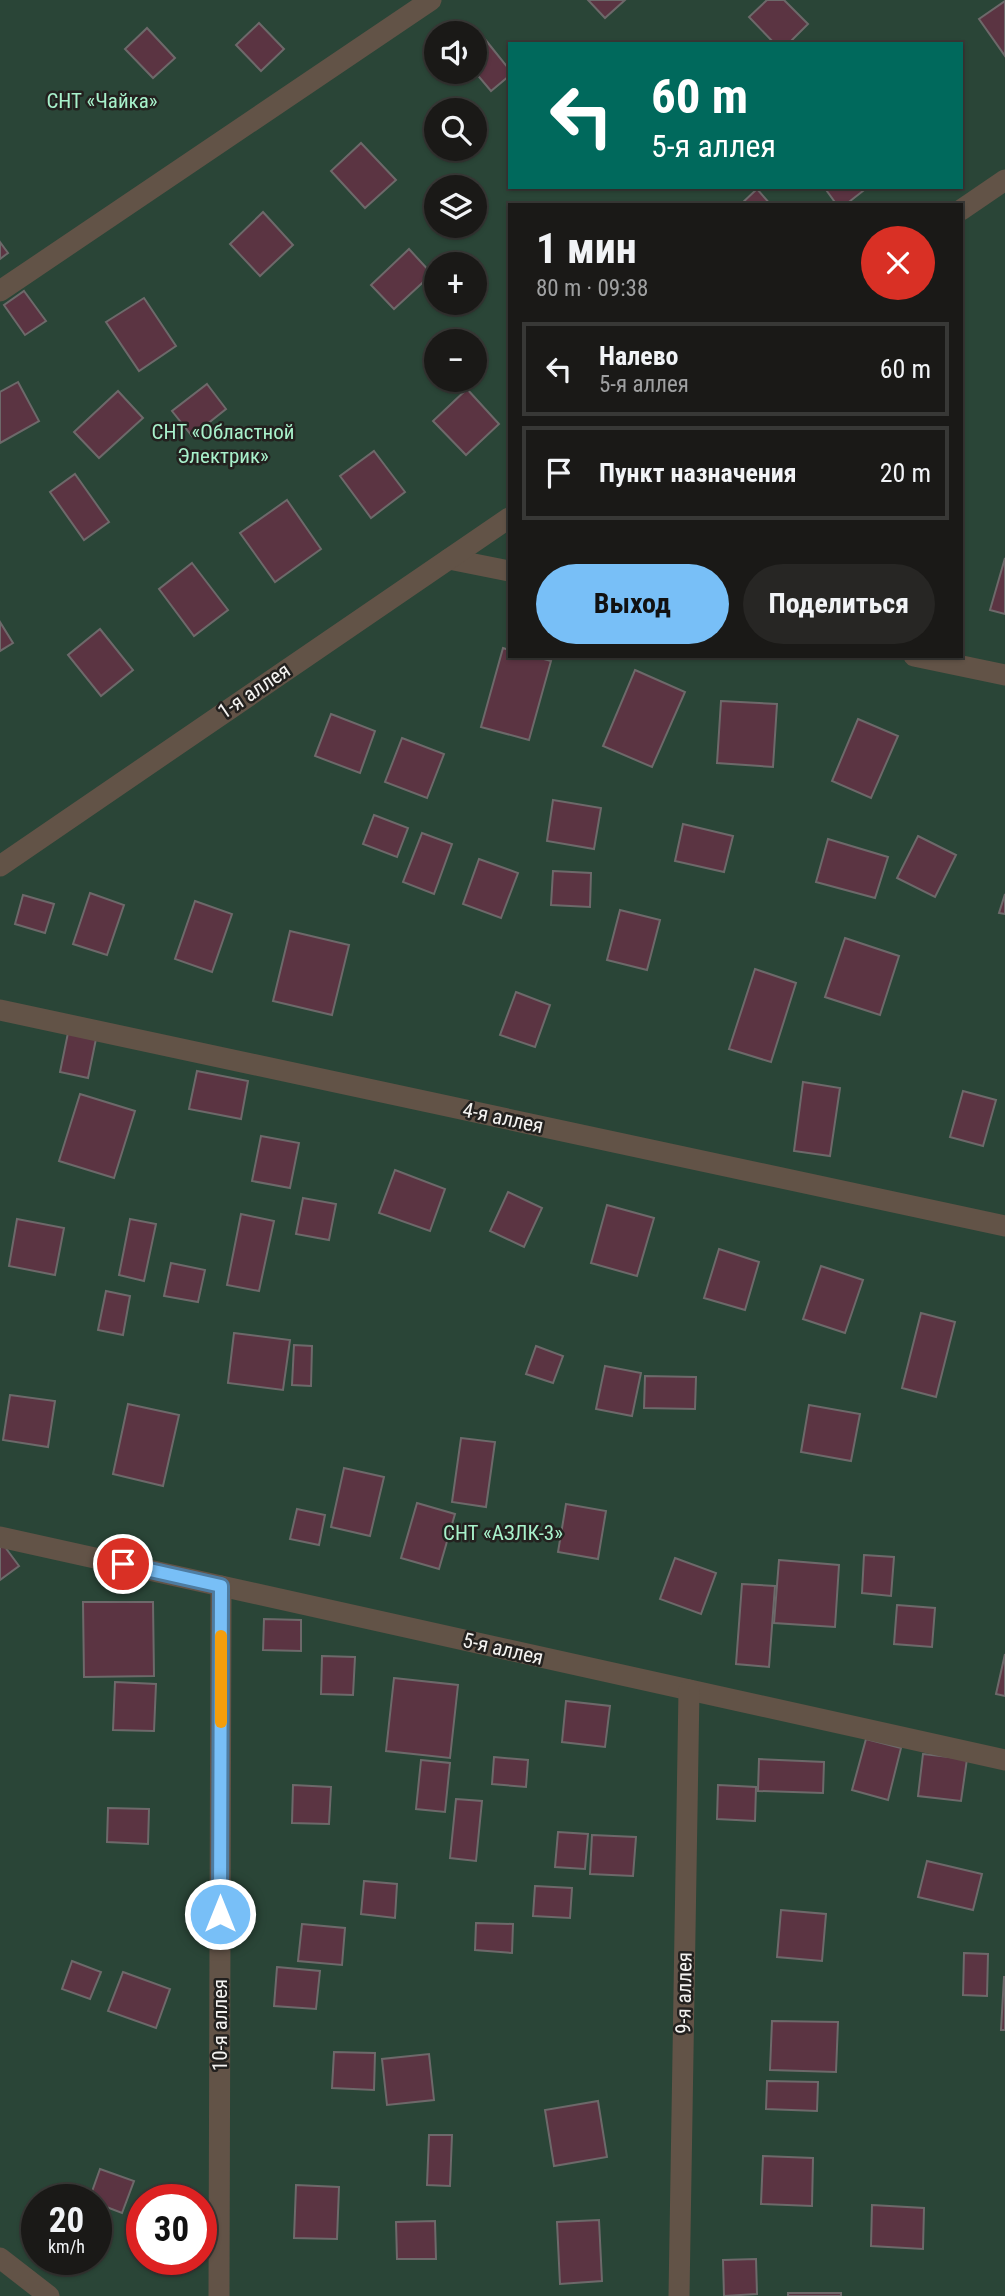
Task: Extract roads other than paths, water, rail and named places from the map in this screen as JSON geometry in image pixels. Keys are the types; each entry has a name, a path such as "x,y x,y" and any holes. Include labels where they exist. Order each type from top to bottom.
{"street":[{"path":"0,291 431,0"},
{"path":"963,210 1003,184"},
{"name":"1-я аллея","path":"0,866 508,519"},
{"path":"449,559 508,571"},
{"path":"924,658 1005,675"},
{"name":"4-я аллея","path":"0,1010 1005,1226"},
{"name":"5-я аллея","path":"0,1537 1005,1760"},
{"name":"10-я аллея","path":"219,2296 221,1586"},
{"name":"9-я аллея","path":"680,2296 689,1690"},
{"path":"0,2258 49,2296"}],"park label":[{"name":"СНТ «Чайка»","path":"102,101"},
{"name":"СНТ «Областной Электрик»","path":"223,444"},
{"name":"СНТ «АЗЛК-3»","path":"503,1533"}]}
